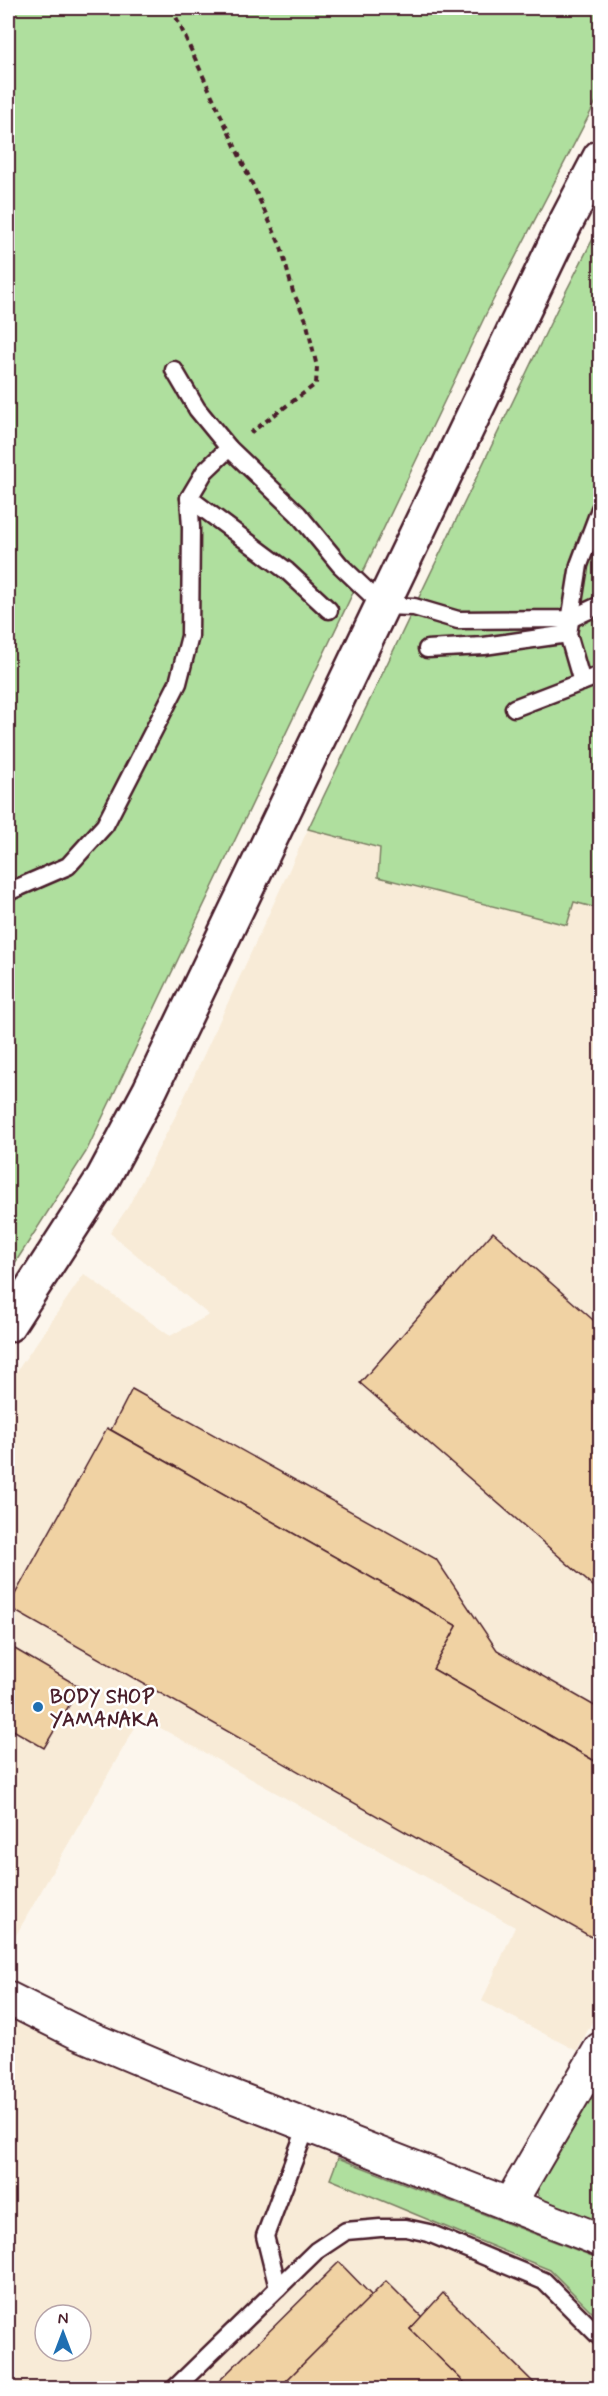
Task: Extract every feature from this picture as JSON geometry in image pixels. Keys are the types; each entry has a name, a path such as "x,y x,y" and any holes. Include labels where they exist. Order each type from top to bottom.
{"street":[{"path":"8,1325 103,1178 150,1090 563,228 600,157"},
{"path":"8,1998 78,2033 307,2126 600,2240"},
{"path":"509,2205 600,2049"}],"lane":[{"path":"174,370 197,409 229,448 298,514 340,565 383,606 414,606 458,620 569,626"},
{"path":"8,892 68,866 105,825 178,683 190,636 189,498 205,471 229,448"},
{"path":"189,498 287,571 329,610"},
{"path":"582,682 569,626 579,565 600,509"},
{"path":"427,648 484,646 569,626 600,605"},
{"path":"514,708 600,675"},
{"path":"278,2288 265,2236 307,2126"},
{"path":"175,2388 316,2251 346,2232 406,2228 429,2233 544,2281 600,2337"}],"path":[{"path":"172,8 281,247 293,292 306,321 317,367 316,384 229,448"}],"shaded area":[{"path":"308,829 381,848 379,877 567,925 574,902 600,909 600,2007 577,2051 482,2001 515,1927 141,1717 8,1949 8,1384 84,1274 170,1336 209,1315 110,1233 128,1207 177,1113"},
{"path":"8,2019 175,2094 600,2259 600,2388 8,2388"}],"green space":[{"path":"8,8 600,8 600,94 486,314 86,1152 8,1274"},
{"path":"600,225 600,909 574,902 567,925 378,877 380,848 308,829 559,305"},
{"path":"600,2081 600,2224 540,2201 537,2192"},
{"path":"338,2158 600,2259 600,2320 550,2270 330,2179"}],"building":[{"path":"493,1232 600,1326 600,1592 360,1383"},
{"path":"132,1389 436,1559 497,1650 600,1709 600,1764 433,1669 457,1626 111,1430"},
{"path":"107,1428 457,1626 433,1669 600,1764 600,1942 8,1607"},
{"name":"BODY SHOP YAMANAKA","path":"8,1645 80,1687 44,1748 8,1727"},
{"path":"339,2262 372,2296 279,2388 212,2388"},
{"path":"386,2281 422,2317 410,2329 470,2388 279,2388"},
{"path":"443,2293 539,2388 470,2388 410,2329"}],"place":[{"name":"BODY SHOP YAMANAKA","path":"38,1707"}]}
